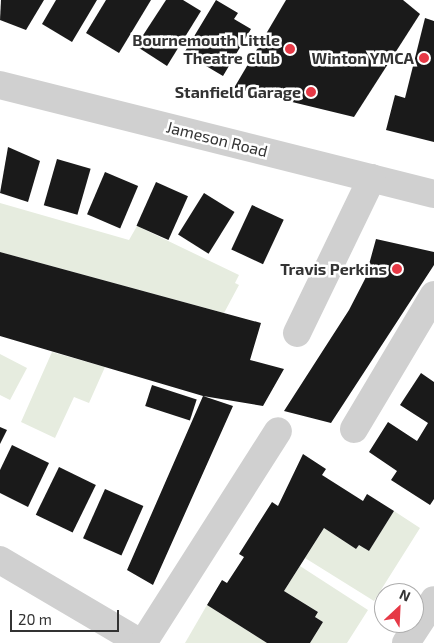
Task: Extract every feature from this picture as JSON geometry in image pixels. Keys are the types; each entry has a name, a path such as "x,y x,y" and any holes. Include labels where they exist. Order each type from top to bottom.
{"street":[{"name":"Jameson Road","path":"0,85 434,194"},
{"path":"297,333 372,178"},
{"path":"354,429 434,296"},
{"path":"0,560 142,643 278,431"},
{"path":"406,643 434,600"}],"shaded area":[{"path":"0,203 129,240 137,226 239,275 235,283 239,285 224,313 0,252"},
{"path":"52,352 105,367 89,403 74,397 55,438 21,422"},
{"path":"0,354 27,368 10,400 0,395"},
{"path":"394,511 420,528 385,583 374,583 374,601 305,558 324,528 356,549 359,545 369,551"},
{"path":"300,566 368,610 347,643 310,643 323,622 315,617 318,612 284,591"},
{"path":"207,605 267,643 185,643"}],"building":[{"path":"1,0 44,0 26,30 0,20"},
{"path":"56,0 97,0 72,42 42,24"},
{"path":"106,0 151,0 119,53 86,33"},
{"path":"166,0 183,0 201,11 167,66 136,46"},
{"path":"216,0 238,13 234,19 251,29 223,76 184,53"},
{"path":"286,0 403,0 420,14 354,117 234,88"},
{"name":"Winton YMCA","path":"425,18 434,21 434,142 386,130 395,95 405,98"},
{"path":"8,147 40,161 28,202 0,193"},
{"path":"57,159 91,169 77,215 44,205"},
{"path":"105,172 138,186 120,228 87,214"},
{"path":"156,182 188,196 168,240 136,226"},
{"path":"204,193 235,212 209,254 178,235"},
{"path":"252,205 284,220 263,264 231,249"},
{"path":"376,239 434,252 434,265 331,423 284,411 349,310 365,279"},
{"path":"0,252 261,323 250,360 284,369 263,406 203,396 0,336"},
{"path":"421,373 434,382 434,499 430,505 391,480 397,471 369,452 388,422 417,441 428,423 400,405"},
{"path":"152,385 197,400 190,420 145,406"},
{"path":"203,396 233,406 153,585 127,570"},
{"path":"0,427 7,430 0,444"},
{"path":"12,445 49,463 28,507 0,493 0,470"},
{"path":"303,454 326,469 322,475 363,501 367,494 394,511 369,551 359,545 356,549 324,528 284,591 318,612 315,617 323,622 310,643 267,643 207,605 222,580 227,583 244,557 239,554 272,502 278,506"},
{"path":"59,467 96,485 73,533 36,515"},
{"path":"105,489 143,506 121,555 83,538"}],"place":[{"name":"Bournemouth Little Theatre Club","path":"290,49"},
{"name":"Winton YMCA","path":"424,58"},
{"name":"Stanfield Garage","path":"311,92"},
{"name":"Travis Perkins","path":"397,269"}]}
